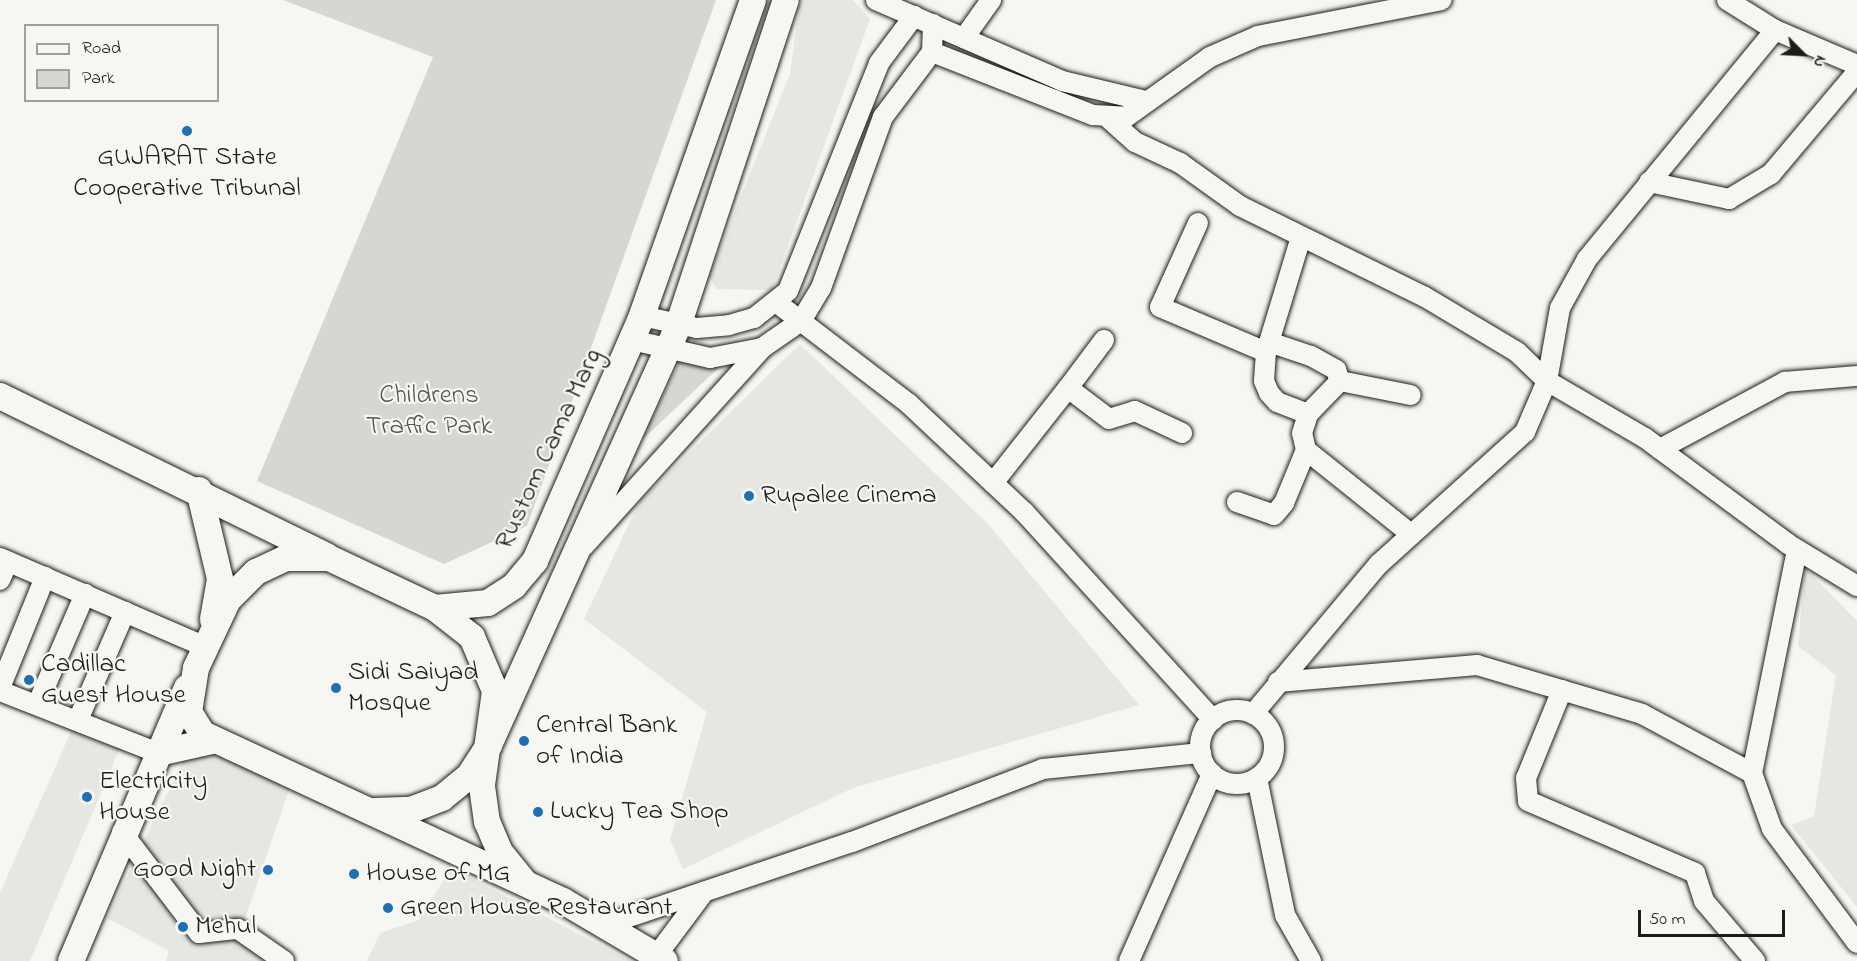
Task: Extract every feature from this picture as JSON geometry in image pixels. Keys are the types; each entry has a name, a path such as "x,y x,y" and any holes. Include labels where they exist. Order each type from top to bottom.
{"main road":[{"name":"Rustom Cama Marg","path":"435,608 488,603 514,586 535,561 642,316 753,0"},
{"path":"366,810 411,810 442,798 469,776 489,745 678,326 786,0"},
{"path":"0,396 199,490 329,558 435,608 472,637 491,672 496,711 482,785 487,822 500,852 525,883"},
{"path":"199,490 220,579 189,712 212,741 525,883 605,925 661,958"},
{"path":"71,961 122,832 228,600 256,572 286,558 329,558"},
{"path":"158,753 212,741"}],"street":[{"path":"876,0 1062,81 1145,101"},
{"path":"964,38 991,0"},
{"path":"932,52 1023,91 1106,116 1126,117 1145,101 1210,57 1257,36 1441,0"},
{"path":"1727,0 1775,30 1857,65"},
{"path":"642,316 678,326 729,325 754,318 777,303 799,270 879,63 914,16"},
{"path":"575,556 762,348 801,321 821,288 883,117 932,52 933,24"},
{"path":"1253,714 1278,682 1411,534 1525,432 1547,381 1560,308 1587,259 1775,30"},
{"path":"1649,182 1729,199 1771,174 1857,72"},
{"path":"1106,116 1135,142 1301,237 1425,297 1517,352 1547,381 1660,449 1797,550 1857,586"},
{"path":"1198,224 1160,307 1268,347 1311,356 1336,370 1340,381"},
{"path":"1301,237 1268,347 1264,381 1269,393 1277,402 1308,414"},
{"path":"777,303 909,405 993,483 1213,720"},
{"name":"Rustom Cama Marg","path":"632,340 667,351 710,358 762,348"},
{"path":"993,483 1104,340"},
{"path":"1660,449 1785,382 1856,375"},
{"path":"1340,381 1308,414 1302,433 1306,450 1411,534"},
{"path":"1340,381 1411,395"},
{"path":"1068,388 1109,419 1135,411 1182,433"},
{"path":"1237,502 1274,515 1306,450"},
{"path":"1797,550 1752,772 1772,830 1857,943"},
{"path":"0,580 4,560 126,612 201,657"},
{"path":"45,577 0,689 158,753"},
{"path":"38,703 85,594"},
{"path":"78,720 126,612"},
{"path":"1278,682 1477,665 1642,714 1752,772"},
{"path":"1562,690 1526,778 1528,801 1695,873 1704,901 1755,961"},
{"path":"1257,778 1234,784 1212,774 1201,753 1213,720 1234,710 1253,714 1266,724 1274,747 1257,778 1285,915 1311,961"},
{"path":"605,925 704,892 1043,769 1201,753"},
{"path":"1129,961 1212,774"},
{"path":"122,832 199,933 238,929 284,961"},
{"path":"661,958 704,892"}],"shaded area":[{"path":"800,0 853,0 870,19 772,290 717,289 709,276 790,74"},
{"path":"800,344 988,524 1139,705 853,788 683,869 670,840 707,712 584,619 640,501"},
{"path":"1805,568 1857,621 1857,907 1791,825 1814,816 1836,675 1798,646"},
{"path":"72,729 120,748 30,961 0,961 0,893"},
{"path":"187,752 219,753 291,784 238,939 267,961 166,961 169,951 107,918"},
{"path":"451,868 631,961 367,961 380,933 419,920"}],"green space":[{"name":"Childrens Traffic Park","path":"283,0 716,0 527,526 444,564 257,481 433,57"},
{"path":"728,359 642,440 679,362"}],"place":[{"name":"GUJARAT State Cooperative Tribunal","path":"187,131"},
{"name":"Rupalee Cinema","path":"749,496"},
{"name":"Cadillac Guest House","path":"29,680"},
{"name":"Sidi Saiyad Mosque","path":"336,688"},
{"name":"Central Bank of India","path":"524,741"},
{"name":"Electricity House","path":"87,797"},
{"name":"Lucky Tea Shop","path":"538,812"},
{"name":"Good Night","path":"268,870"},
{"name":"House of MG","path":"354,874"},
{"name":"Green House Restaurant","path":"388,908"},
{"name":"Mehul","path":"183,927"}]}
